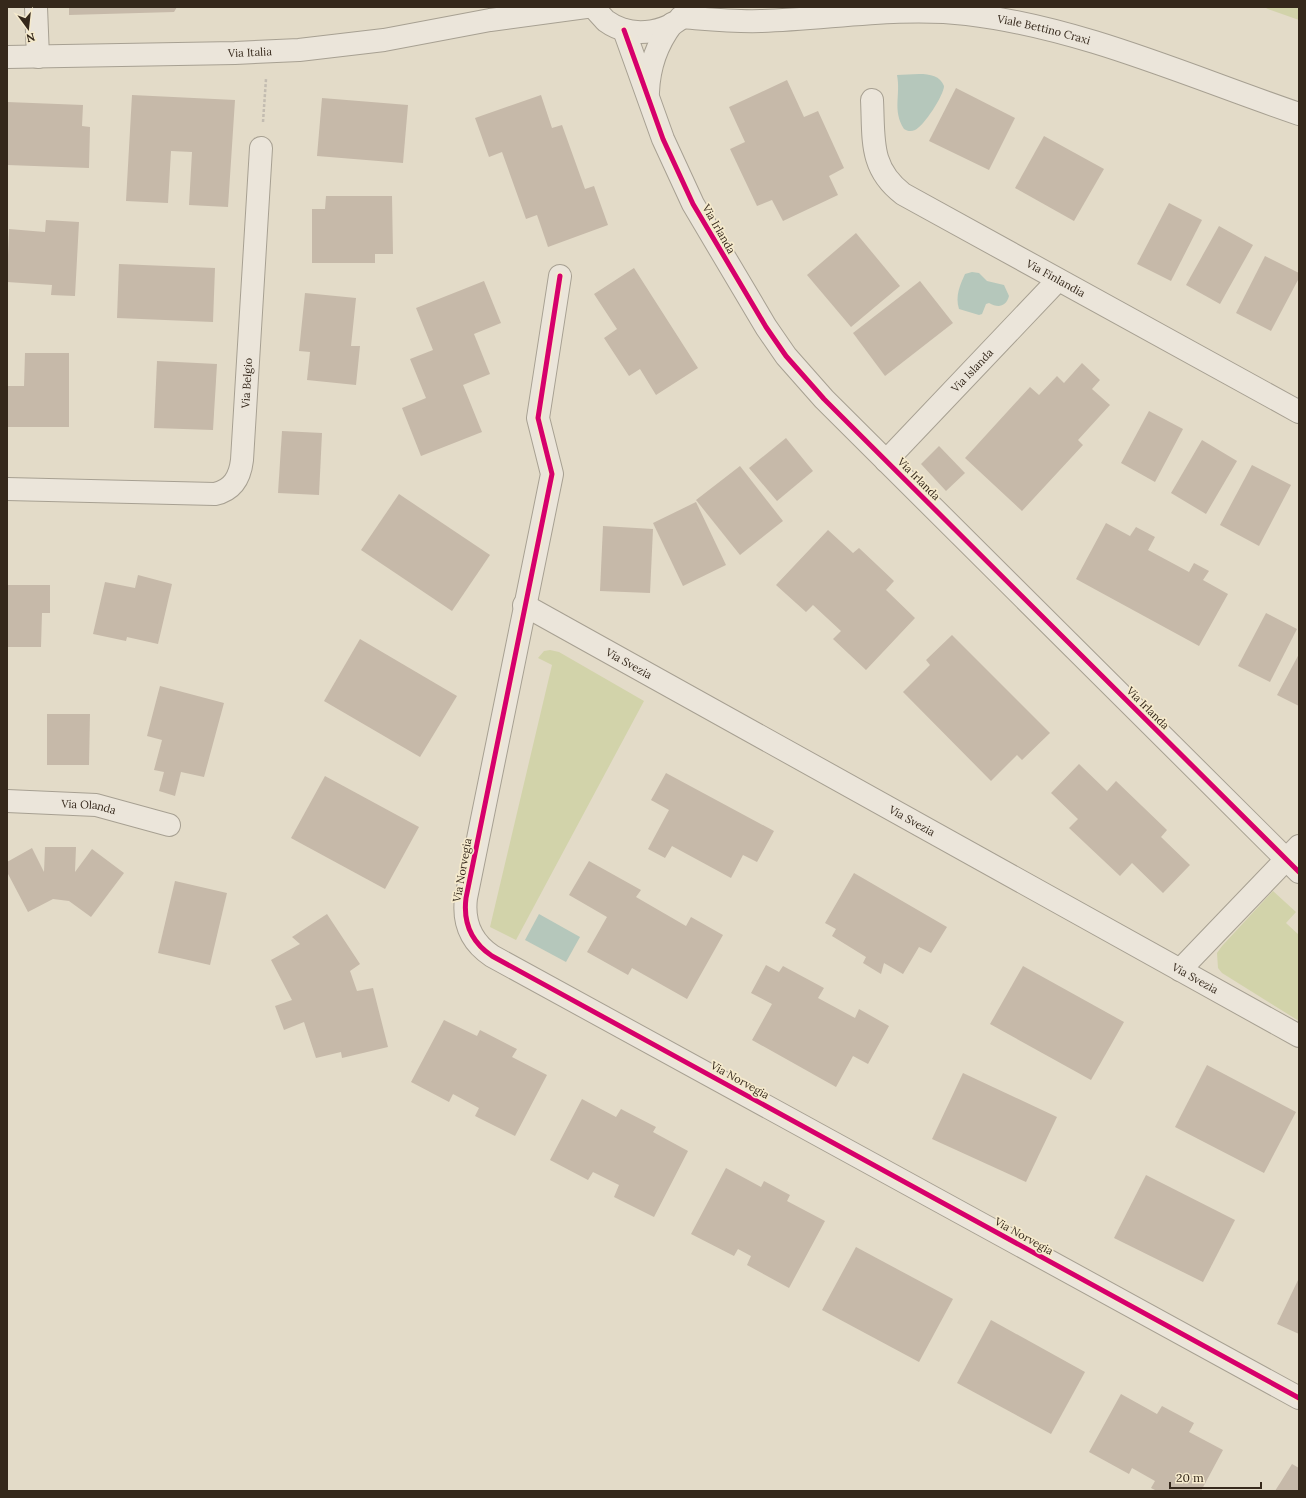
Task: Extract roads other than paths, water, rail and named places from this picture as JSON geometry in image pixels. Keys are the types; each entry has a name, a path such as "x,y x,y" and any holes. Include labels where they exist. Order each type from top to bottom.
{"street":[{"path":"36,7 38,57"},
{"path":"490,20 511,7"},
{"name":"Via Italia","path":"7,57 268,52 365,43 425,34 490,20 586,7"},
{"path":"593,7 606,21 624,30 642,32 660,30 681,16"},
{"path":"738,7 760,21"},
{"name":"Viale Bettino Craxi","path":"681,16 760,21 887,12 918,12 966,14 1001,19 1084,38 1299,114"},
{"name":"Via Irlanda","path":"648,95 650,74 655,54 681,16"},
{"name":"Via Irlanda","path":"624,30 663,139 693,204 766,327 786,356 804,377 886,461 1295,859"},
{"name":"Via Finlandia","path":"872,100 876,155 881,170 890,184 910,198 1299,412"},
{"name":"Via Belgio","path":"7,489 211,494 222,492 233,485 239,473 242,460 261,148"},
{"name":"Via Norvegia","path":"560,276 538,418 552,474 524,605 466,898 467,922 470,932 481,947 492,956 1299,1398"},
{"name":"Via Islanda","path":"886,461 1058,280"},
{"name":"Via Svezia","path":"524,605 1299,1036"},
{"name":"Via Olanda","path":"7,801 96,805 168,825"},
{"path":"1180,970 1295,859"}]}
